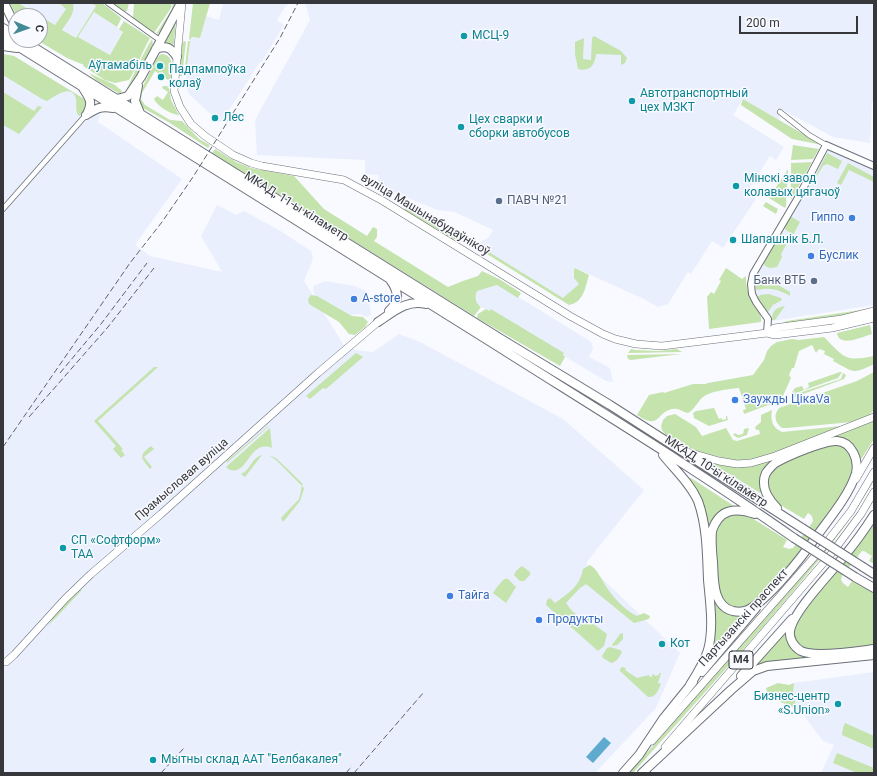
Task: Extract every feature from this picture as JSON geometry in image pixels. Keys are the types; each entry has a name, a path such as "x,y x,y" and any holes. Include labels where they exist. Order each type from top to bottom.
{"highway":[{"path":"117,99 128,96 141,77 181,3"},
{"path":"3,37 21,49"},
{"path":"3,46 37,53"},
{"path":"156,49 167,47 171,49 177,57"},
{"path":"31,48 37,53"},
{"path":"34,48 37,53"},
{"name":"МКАД, 11-ы кіламетр","path":"37,53 83,88 545,376"},
{"name":"МКАД, 11-ы кіламетр","path":"37,53 140,113 549,368"},
{"path":"140,113 135,101 141,77"},
{"path":"83,88 91,105 86,115"},
{"path":"86,115 95,109 102,107 117,109"},
{"path":"378,322 392,308 396,300 395,288 388,278"},
{"path":"378,322 407,304 421,303 432,305"},
{"name":"МКАД, 10-ы кіламетр","path":"549,368 610,405 874,574"},
{"name":"МКАД, 10-ы кіламетр","path":"545,376 764,516 794,538 874,589"},
{"path":"639,756 663,719 768,593 803,554 844,497 856,473 856,461 854,454 849,447 841,442 833,441 776,462 766,474 764,485 767,497 788,519"},
{"path":"658,448 690,487 698,501 704,526 711,614 710,636 706,657 690,685"},
{"path":"764,516 748,511 735,510 730,511 720,517 716,522 712,531 714,586 722,604 730,610 737,612 746,611 768,593"},
{"path":"731,690 745,671 846,554 874,515"},
{"path":"812,595 795,617 790,631 791,640 800,650 815,654 874,649"},
{"path":"649,766 731,690 754,671 767,666 874,655"},
{"name":"Партызанскі праспект","path":"623,773 639,756"},
{"name":"Партызанскі праспект","path":"642,773 649,766"}],"main road":[{"name":"вуліца Машынабудаўнікоў","path":"181,3 174,91 185,116 191,124 205,136 233,155 251,163 344,180 383,202 570,316 603,334 625,342 662,346 767,332 774,328 842,319 874,311"},
{"name":"вуліца Машынабудаўнікоў","path":"767,332 775,335 832,328 874,318"},
{"name":"Прамысловая вуліца","path":"4,662 14,655 65,599 91,574 161,514 318,373 378,322"},
{"path":"677,448 719,461 737,464 751,463 782,453 874,417"},
{"path":"844,497 874,448"},
{"name":"Партызанскі праспект","path":"639,756 823,547 851,511 874,472"},
{"name":"Партызанскі праспект","path":"649,766 832,553 861,514 874,492"}],"street":[{"path":"108,3 161,40"},
{"path":"780,112 826,145 874,166"},
{"path":"3,209 86,115"},
{"path":"767,332 763,312 752,294 751,284 753,274 799,196 826,145"}],"shaded area":[{"path":"18,3 59,3 66,9 55,25 48,21 48,8 26,8"},
{"path":"73,3 91,3 96,6 76,38 62,30 74,8"},
{"path":"223,3 290,3 285,7 277,20 284,25 261,63 260,62 222,121 219,122 189,94 186,75 190,40 192,37 200,38 206,16 219,20"},
{"path":"305,3 874,3 874,101 872,102 870,143 833,137 781,109 779,120 743,99 733,115 784,147 776,160 770,156 747,192 756,199 723,248 712,241 691,274 688,272 668,304 658,307 644,299 575,268 579,284 563,299 479,246 482,241 488,238 493,230 455,212 437,210 386,189 379,183 378,175 365,174 365,160 257,155 255,120 310,20"},
{"path":"94,12 123,31 110,55 78,37"},
{"path":"3,54 14,56 77,94 101,111 98,122 182,179 135,245 150,256 222,272 201,236 217,205 236,215 244,211 279,230 311,251 313,259 304,281 343,344 355,350 373,352 399,334 420,342 563,419 644,490 586,563 680,653 656,708 595,773 3,773"},
{"path":"827,150 834,150 874,170 874,305 772,321 756,296 754,284 757,274"},
{"path":"325,281 355,286 368,292 371,315 367,317 360,314 351,315 314,295 313,286"},
{"path":"497,285 590,341 593,349 589,357 610,368 613,382 606,381 562,355 564,354 491,309 489,311 478,305 475,296 477,291"},
{"path":"874,672 874,773 821,773 834,745 823,741 799,709 793,696 794,683"}],"green space":[{"path":"10,3 18,3 26,8 13,8"},
{"path":"59,3 73,3 74,7 72,14 62,30 76,38 96,6 91,3 102,3 120,17 121,19 117,27 94,12 78,37 110,55 123,32 119,29 124,21 150,38 129,80 115,83 105,80 83,66 84,65 67,58 48,47 48,21 55,25 66,9"},
{"path":"110,3 129,3 127,11 123,12"},
{"path":"134,3 172,3 171,8 154,33 152,33 133,18"},
{"path":"173,3 175,3 173,12 166,26 160,33 156,34 172,9"},
{"path":"193,3 210,3 200,38 192,37 190,40 189,39"},
{"path":"176,19 174,44 172,45 165,43 165,41"},
{"path":"594,36 621,51 627,58 625,63 621,65 621,55 596,54 595,61 592,66 582,70 578,69 575,54 575,42 584,38 583,59 591,60 592,38"},
{"path":"152,39 153,45 131,89 124,95 141,60"},
{"path":"184,41 186,42 182,76 180,76 182,44"},
{"path":"188,41 190,41 186,75 184,75"},
{"path":"3,54 14,56 89,102 89,106 80,116 78,115 74,94 67,91 47,101 42,99 3,75"},
{"path":"161,54 166,55 171,60 171,79 168,80 155,71 142,93 141,99 145,105 170,120 182,121 199,139 210,145 208,148 170,123 143,108 139,103 139,94 157,58"},
{"path":"89,73 115,85 122,91 120,94 96,80"},
{"path":"163,86 167,86 169,88 171,100 179,115 165,110 154,99 157,96 163,100 168,92 162,88"},
{"path":"3,92 34,111 38,106 42,107 19,134 3,125"},
{"path":"743,99 822,145 792,139 741,105"},
{"path":"793,145 819,149 813,159 791,160"},
{"path":"215,149 236,162 251,168 294,176 324,209 367,236 373,227 377,229 377,237 374,241 448,287 478,276 482,271 499,279 521,293 518,298 497,285 477,291 476,300 481,307 474,316 212,153"},
{"path":"827,153 842,161 838,169 827,164 823,166 810,187"},
{"path":"812,162 791,200 791,163"},
{"path":"848,163 874,177 874,182 849,170 841,185 837,183"},
{"path":"788,169 786,206 785,208 769,198"},
{"path":"766,202 778,209 776,214 763,206"},
{"path":"405,208 459,240 452,239 404,210"},
{"path":"790,216 800,222 793,235 785,229 785,225"},
{"path":"782,234 790,238 781,254 782,257 777,267 770,268 765,266 764,263"},
{"path":"468,239 563,298 579,284 574,278 575,268 589,275 581,298 569,305 466,241"},
{"path":"726,268 742,279 746,276 748,292 760,314 761,322 709,329 707,297 711,292 714,294 721,281 719,280"},
{"path":"758,273 790,292 790,296 775,290 756,289 755,284"},
{"path":"769,294 781,298 782,300 773,305 768,312 757,301 757,298 760,295"},
{"path":"311,295 317,296 352,316 363,317 368,322 365,327 355,335 349,334 339,322 309,304 308,299"},
{"path":"785,306 775,320 772,320 775,310"},
{"path":"874,308 853,314 780,325 787,321"},
{"path":"486,309 489,311 491,309 564,353 563,355 565,357 560,366 477,318 478,314"},
{"path":"870,325 872,334 857,339 846,341 842,340 837,333"},
{"path":"824,337 836,350 846,357 856,359 874,356 874,364 857,371 849,370 824,354 825,351 819,349 816,353 812,345 799,351 794,368 792,368 789,375 791,378 782,398 779,401 744,414 743,410 746,409 739,388 708,394 704,396 688,413 677,409 668,410 654,421 650,421 637,415 649,395 664,393 693,384 705,384 753,375 764,360 767,351 777,342 792,339 799,340"},
{"path":"631,349 658,351 677,349 682,352 628,353"},
{"path":"356,353 363,357 326,389 323,388 310,399 306,396"},
{"path":"681,354 631,360 628,359 627,355"},
{"path":"154,367 158,367 98,421 123,449 121,450 125,455 121,458 113,449 116,446 94,421"},
{"path":"842,372 838,378 796,393 793,391 795,388 802,386 804,390 809,387 808,383"},
{"path":"874,372 874,410 870,414 873,416 863,421 782,428 776,421 775,416 779,408 857,381"},
{"path":"843,373 846,375 844,379 795,397 792,395 792,391 796,394 841,379"},
{"path":"714,408 719,419 726,419 727,416 728,420 709,426 694,418 693,413 696,411"},
{"path":"772,410 771,418 773,424 782,432 842,427 761,458 733,461 694,450 665,434 661,426 663,420 667,416 675,414 696,427 702,436 726,428 733,440 737,441 760,434 759,430 756,430 755,427 761,422 761,415"},
{"path":"874,419 874,439 862,458 860,458 853,446 845,439 773,461 762,492 760,493 715,465 715,463 737,467"},
{"path":"269,426 227,463 227,461"},
{"path":"270,428 272,448 258,448 246,463 236,470 230,470 226,467"},
{"path":"749,428 747,435 738,438 733,435 735,433 738,435 743,434 744,429"},
{"path":"836,442 847,447 855,466 846,491 803,551 754,605 735,610 723,602 719,595 713,539 718,523 729,513 747,515 787,540 783,547 789,549 793,548 812,523 812,516 808,513 804,519 772,500 770,497 767,480 771,470 785,460"},
{"path":"151,446 154,449 144,457 152,467 150,469 142,456"},
{"path":"262,455 245,477 241,474 247,470 255,459"},
{"path":"269,455 276,458 303,484 304,489 300,501 283,522 281,518 299,499 302,486"},
{"path":"874,475 874,480 854,513 808,573 747,645 633,773 629,773 816,561 835,536"},
{"path":"688,478 691,478 734,506 715,518 714,596 743,617 713,652 711,651 707,535"},
{"path":"874,520 874,564 869,561 872,556 862,551 842,576 841,580 848,587 852,581 874,593 874,647 829,651 806,651 795,641 793,634 796,621"},
{"path":"590,565 597,571 608,590 623,607 637,616 644,613 650,616 649,619 634,623 586,584 580,588 566,603 572,611 584,620 588,617 594,624 607,634 604,646 598,651 546,605 547,600 550,598 555,603 573,589 577,585 582,575 583,569"},
{"path":"522,566 530,572 530,575 524,581 520,581 514,575"},
{"path":"504,579 508,579 516,587 506,603 493,593"},
{"path":"79,590 82,590 48,626 55,615"},
{"path":"791,624 789,639 816,657 759,665 761,660"},
{"path":"623,633 623,639 617,645 613,646 612,645 620,634"},
{"path":"610,647 622,652 616,660 611,663 602,656 607,648"},
{"path":"622,667 626,668 625,670 637,678 649,675 652,677 654,674 655,676 661,673 658,683 661,684 656,693 651,697 648,697 620,671"},
{"path":"778,683 789,685 794,683 793,696 798,709 768,697 766,688"},
{"path":"845,723 874,736 874,749 842,735"},
{"path":"837,753 874,768 874,773 857,773 833,763"}],"water":[{"path":"604,737 611,743 593,763 586,757"}],"railway":[{"path":"3,447 130,263 162,222 193,177 280,38 298,3"},
{"path":"60,373 101,324 147,263"},
{"path":"29,417 108,327 154,268"},
{"path":"354,773 424,692"},
{"path":"161,773 184,748"},
{"path":"346,773 352,766"}],"place":[{"name":"МСЦ-9","path":"464,36"},
{"name":"Аўтамабіль","path":"160,66"},
{"name":"Падпампоўка колаў","path":"161,77"},
{"name":"Автотранспортный цех МЗКТ","path":"632,101"},
{"name":"Лес","path":"215,118"},
{"name":"Цех сварки и сборки автобусов","path":"461,127"},
{"name":"Мінскі завод колавых цягачоў","path":"736,186"},
{"name":"ПАВЧ №21","path":"499,201"},
{"name":"Гиппо","path":"852,218"},
{"name":"Шапашнік Б.Л.","path":"733,240"},
{"name":"Буслик","path":"811,256"},
{"name":"Банк ВТБ","path":"814,281"},
{"name":"А-store","path":"354,299"},
{"name":"Заужды ЦікаVа","path":"735,400"},
{"name":"СП «Софтформ» ТАА","path":"63,548"},
{"name":"Тайга","path":"450,596"},
{"name":"Продукты","path":"539,620"},
{"name":"Кот","path":"662,644"},
{"name":"Бизнес-центр «S.Union»","path":"838,704"},
{"name":"Мытны склад ААТ \"Белбакалея\"","path":"153,760"}]}
